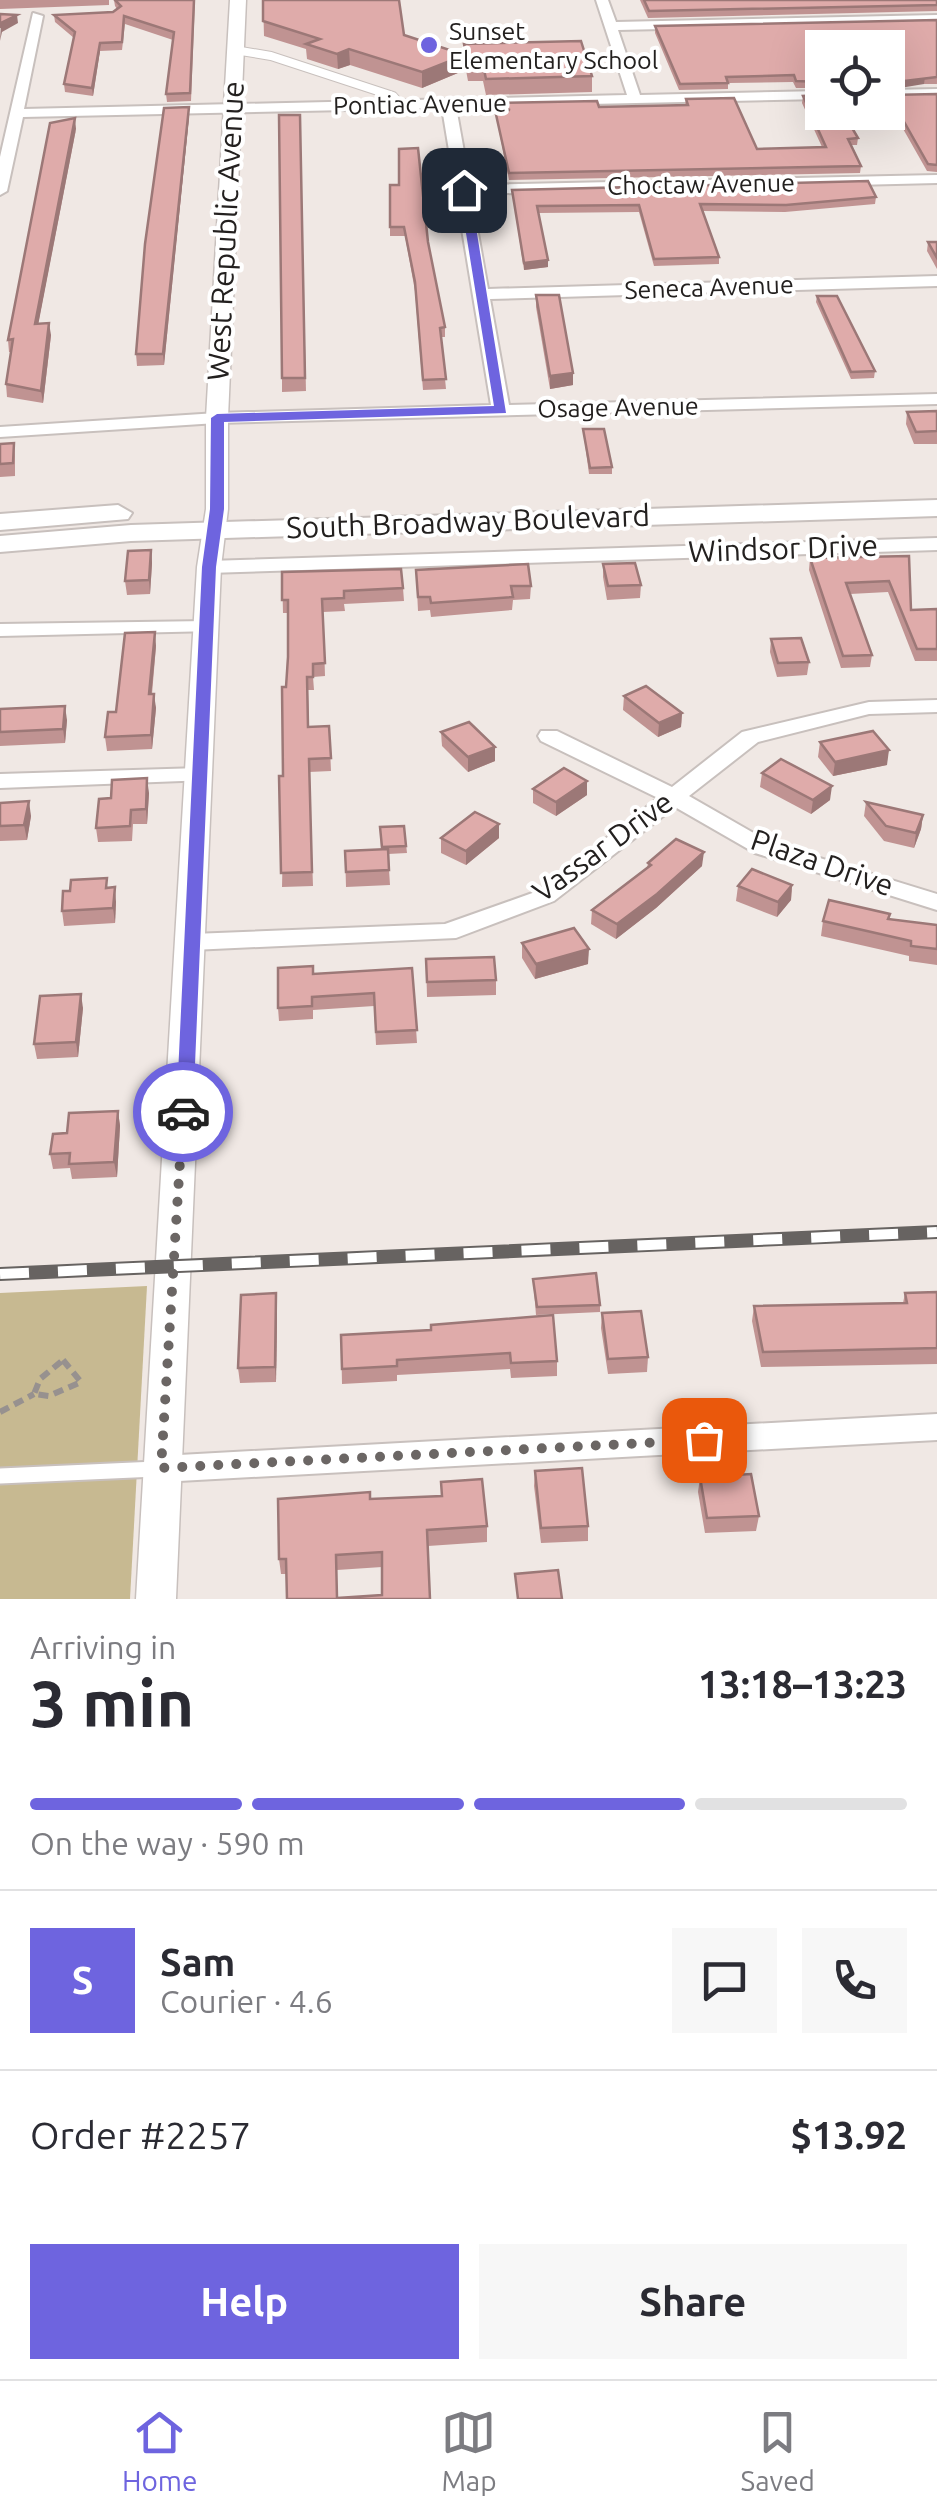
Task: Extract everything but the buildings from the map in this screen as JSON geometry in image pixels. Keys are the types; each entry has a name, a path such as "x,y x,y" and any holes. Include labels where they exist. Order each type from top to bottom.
{"main road":[{"name":"South Broadway Boulevard","path":"0,544 216,520 937,488"},
{"name":"South Broadway Boulevard","path":"0,522 937,508"}],"street":[{"name":"West Republic Avenue","path":"156,1599 209,567 216,520 217,418 238,0"},
{"path":"602,0 635,99"},
{"path":"18,16 56,15"},
{"path":"0,190 37,16"},
{"path":"611,26 937,19"},
{"path":"905,94 937,93"},
{"name":"Pontiac Avenue","path":"18,114 805,95"},
{"path":"448,103 501,410"},
{"name":"Choctaw Avenue","path":"464,190 937,178"},
{"name":"Seneca Avenue","path":"482,294 937,280"},
{"name":"Osage Avenue","path":"0,432 217,418 937,400"},
{"name":"Windsor Drive","path":"209,567 937,544"},
{"path":"0,630 206,627"},
{"name":"Vassar Drive","path":"192,942 447,932 546,896 750,737 869,708 937,706"},
{"name":"Plaza Drive","path":"549,736 674,797 763,848 937,902"},
{"path":"0,782 200,775"},
{"path":"161,1468 937,1428"}],"lane":[{"path":"235,50 306,67 393,96 400,104"},
{"path":"1,1476 161,1468"}],"path":[{"path":"0,1412 34,1394 48,1396 81,1382 63,1360 40,1379 34,1394"}],"shaded area":[{"path":"147,1286 130,1599 0,1599 0,1293"}],"railway":[{"path":"0,1274 937,1232"}],"way so far":[{"path":"183,1112 161,1468 704,1440"}],"place":[{"name":"Sunset Elementary School","path":"429,45"}],"route":[{"path":"183,1112 209,567 216,530 217,418 501,410 464,190"}]}
